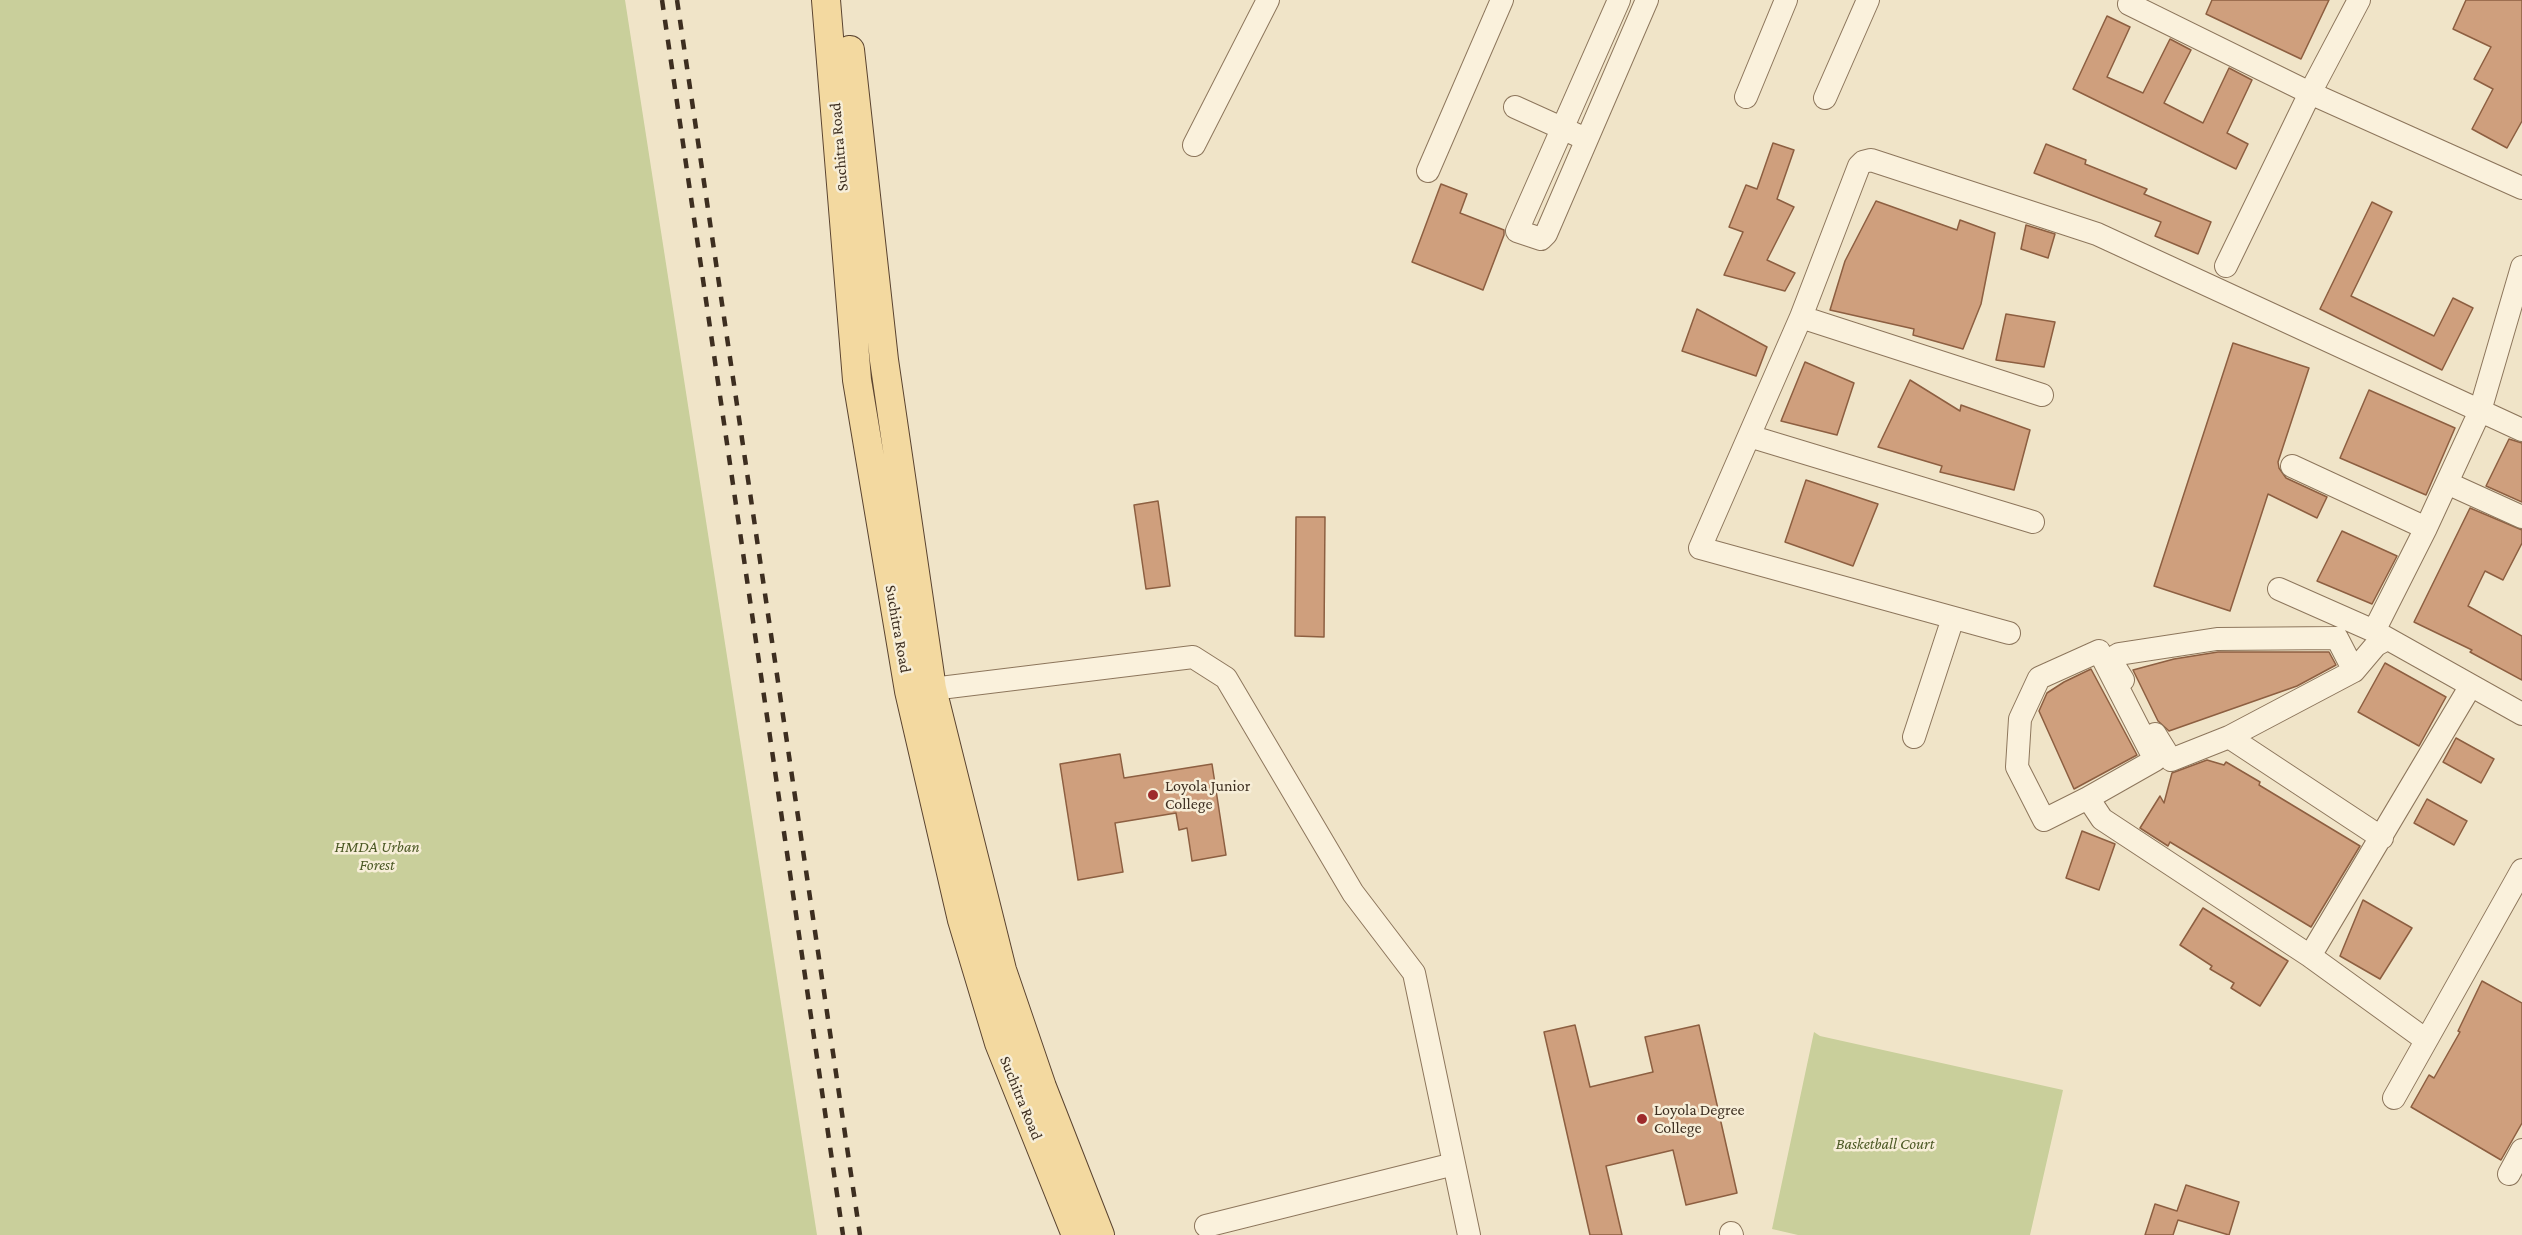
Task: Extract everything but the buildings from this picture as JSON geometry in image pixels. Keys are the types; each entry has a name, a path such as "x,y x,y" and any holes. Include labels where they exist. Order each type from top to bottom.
{"main road":[{"name":"Suchitra Road","path":"826,0 858,234 884,360 932,689 1002,970 1042,1087 1100,1235"},
{"name":"Suchitra Road","path":"844,0 858,234 856,380 909,691 962,920 999,1044 1076,1235"}],"street":[{"path":"1194,145 1268,0"},
{"path":"1428,171 1502,0"},
{"path":"1619,0 1517,231 1544,238 1647,0"},
{"path":"1746,97 1786,0"},
{"path":"1825,98 1868,0"},
{"path":"2226,266 2310,93 2360,0"},
{"path":"2129,4 2310,93 2522,188"},
{"path":"1609,22 1633,33"},
{"path":"1515,107 1588,140"},
{"path":"2009,633 1700,548 1801,317 1859,166 1863,162 1871,160 2097,234 2522,430"},
{"path":"2355,671 2337,638 2217,639 2119,654 2112,662 2170,760 2229,737 2355,671 2376,645 2426,528 2480,411 2513,328 2522,267"},
{"path":"1801,317 2042,395"},
{"path":"1749,436 2033,522"},
{"path":"2292,466 2426,528"},
{"path":"2447,483 2522,517"},
{"path":"2279,589 2380,635 2522,714"},
{"path":"1914,737 1953,618"},
{"path":"2099,651 2155,760 2088,798 2044,820 2017,767 2020,719 2039,678 2099,651"},
{"path":"932,689 1193,657 1227,678 1353,893 1414,973 1469,1235"},
{"path":"2310,956 2470,687"},
{"path":"2229,737 2382,838"},
{"path":"2088,798 2102,819 2310,956 2426,1041"},
{"path":"2394,1098 2520,877"},
{"path":"2509,1174 2522,1150"},
{"path":"1206,1226 1454,1164"}],"green space":[{"name":"HMDA Urban Forest","path":"0,0 625,0 817,1235 0,1235"},
{"name":"Basketball Court","path":"1814,1032 1820,1036 2063,1090 2030,1235 1798,1235 1772,1229"}],"railway":[{"path":"662,0 843,1235"},
{"path":"677,0 860,1235"}],"place":[{"name":"Loyola Junior College","path":"1153,795"},
{"name":"Loyola Degree College","path":"1642,1119"}]}
